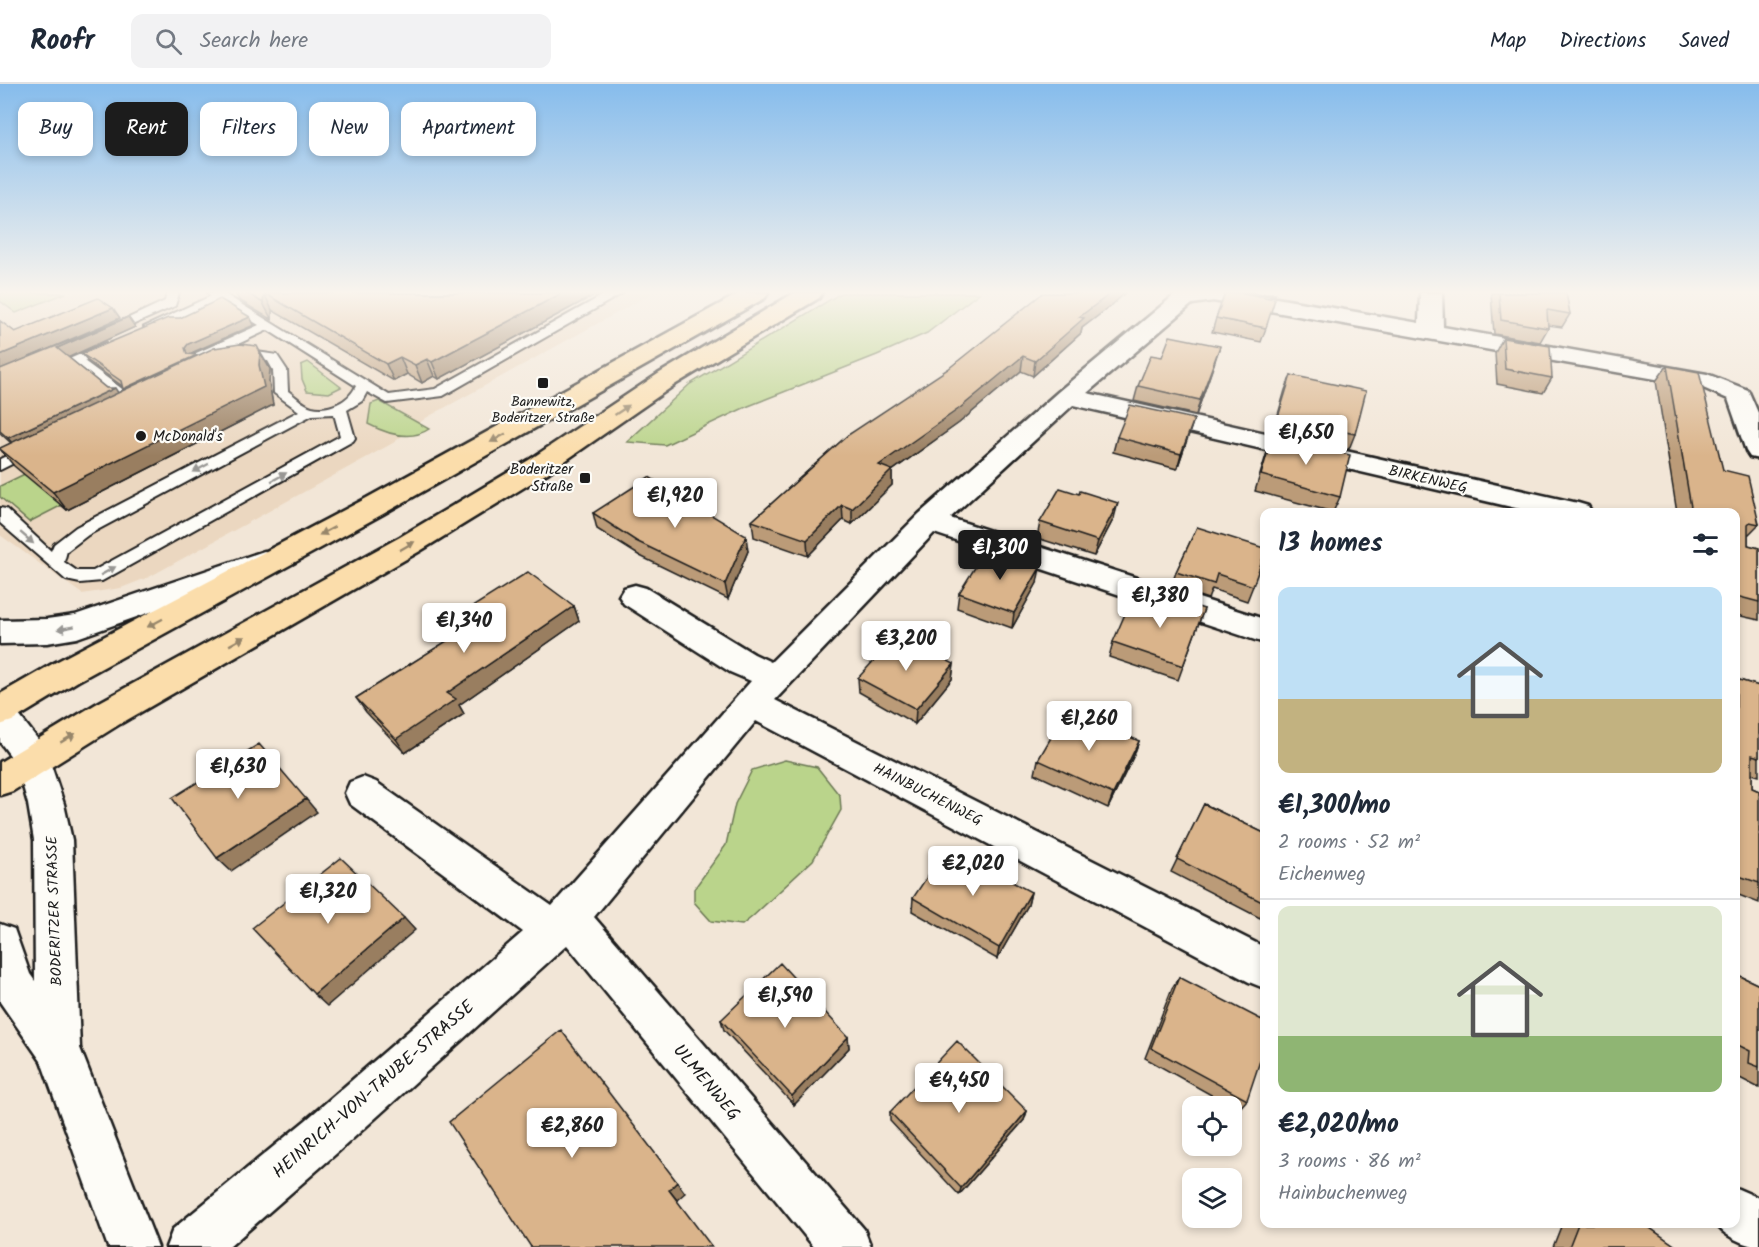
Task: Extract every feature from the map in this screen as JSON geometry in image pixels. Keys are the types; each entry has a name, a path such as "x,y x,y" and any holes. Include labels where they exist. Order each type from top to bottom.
{"main road":[{"path":"0,711 66,672 280,555 383,502 661,347"},
{"path":"0,780 108,714 410,544 539,466 667,379 720,347"}],"street":[{"name":"HEINRICH-VON-TAUBE-STRASSE","path":"191,1247 322,1136 561,923 764,690 930,521 1068,396 1126,347"},
{"name":"HEINRICH-VON-TAUBE-STRASSE","path":"1521,347 1707,381 1739,395 1759,451"},
{"name":"BIRKENWEG","path":"1068,396 1556,508"},
{"path":"930,521 1260,630"},
{"path":"0,632 48,631 77,626 114,615 172,591 280,555"},
{"path":"635,596 742,663 764,690"},
{"name":"HAINBUCHENWEG","path":"764,690 1260,966"},
{"name":"BODERITZER STRASSE","path":"0,716 33,760 46,804 53,840 58,1048"},
{"path":"363,794 561,923"},
{"name":"ULMENWEG","path":"561,923 846,1247"},
{"name":"BODERITZER STRASSE","path":"0,943 13,985 58,1048 132,1247"},
{"path":"1740,1214 1759,1224"}],"lane":[{"path":"104,347 74,360 121,399"},
{"path":"184,364 220,347"},
{"path":"305,347 387,399 438,393 520,347"},
{"path":"200,370 220,360 250,355 272,358 280,370 281,393 309,411"},
{"path":"56,563 60,548 82,531 309,411 340,409 357,398 364,384"},
{"path":"0,513 73,576 96,577 348,438 340,409"},
{"path":"0,452 40,439 0,465"}],"shaded area":[{"path":"0,347 554,347 426,418 393,443 149,577 121,588 82,594 0,535"}],"green space":[{"path":"751,347 895,347 746,407 665,445 627,442 690,384"},
{"path":"308,362 341,387 329,393 307,391 302,379 301,365"},
{"path":"379,401 429,429 406,436 383,431 368,424 371,404"},
{"path":"37,468 74,499 29,522 0,497 0,486"},
{"path":"785,760 817,767 840,796 841,810 813,860 752,917 742,925 711,921 694,902 694,889 726,845 735,804 752,770"}],"building":[{"path":"0,347 19,347 0,355"},
{"path":"53,347 59,347 57,348 106,388 115,388 8,438 0,431 0,369"},
{"path":"98,347 186,347 187,354 197,355 123,389 121,381 82,354"},
{"path":"258,347 264,387 53,492 0,449 0,448 214,348"},
{"path":"357,347 460,347 432,362 427,359 415,365 400,357 386,364"},
{"path":"975,347 1051,347 1035,361 1023,356 960,408 879,465 892,470 852,509 842,505 807,540 752,521 848,435 948,369"},
{"path":"1166,347 1220,347 1200,400 1138,386 1151,355 1162,357"},
{"path":"1504,347 1550,347 1552,378 1505,369"},
{"path":"1667,366 1699,372 1723,470 1748,476 1759,524 1750,522 1748,524 1748,545 1759,548 1759,602 1740,597 1740,508 1691,508"},
{"path":"1291,375 1366,391 1355,434 1278,417"},
{"path":"1130,405 1194,419 1181,454 1117,437"},
{"path":"1272,437 1350,455 1340,497 1261,475"},
{"path":"649,477 746,536 725,584 636,541 593,513"},
{"path":"1060,488 1079,494 1080,491 1118,503 1098,541 1040,522"},
{"path":"1197,527 1260,547 1260,566 1253,586 1217,574 1214,584 1176,572"},
{"path":"986,550 1040,568 1014,613 959,593"},
{"path":"528,572 574,606 447,693 456,699 396,739 356,698 474,624 461,614"},
{"path":"1165,596 1204,609 1183,666 1113,642 1131,600 1159,609"},
{"path":"897,635 954,664 916,709 858,678"},
{"path":"1740,680 1759,686 1759,757 1752,755 1752,788 1759,791 1759,883 1740,876"},
{"path":"1067,710 1139,741 1113,794 1038,760"},
{"path":"259,744 306,799 217,858 172,798"},
{"path":"1204,804 1260,831 1260,901 1177,859"},
{"path":"947,847 1031,892 999,948 913,898"},
{"path":"341,858 404,918 314,994 252,928"},
{"path":"780,963 848,1037 792,1096 721,1020"},
{"path":"1740,976 1759,985 1759,1067 1749,1063 1750,1051 1740,1046"},
{"path":"1179,977 1260,1019 1260,1061 1247,1100 1151,1048"},
{"path":"561,1030 677,1182 669,1190 712,1247 531,1247 449,1122"},
{"path":"957,1041 1027,1111 961,1188 890,1112"},
{"path":"1576,1228 1650,1228 1677,1247 1569,1247"}],"place":[{"name":"Bannewitz, Boderitzer Straße","path":"543,383"},
{"name":"McDonald's","path":"141,436"},
{"name":"Boderitzer Straße","path":"585,478"}]}
